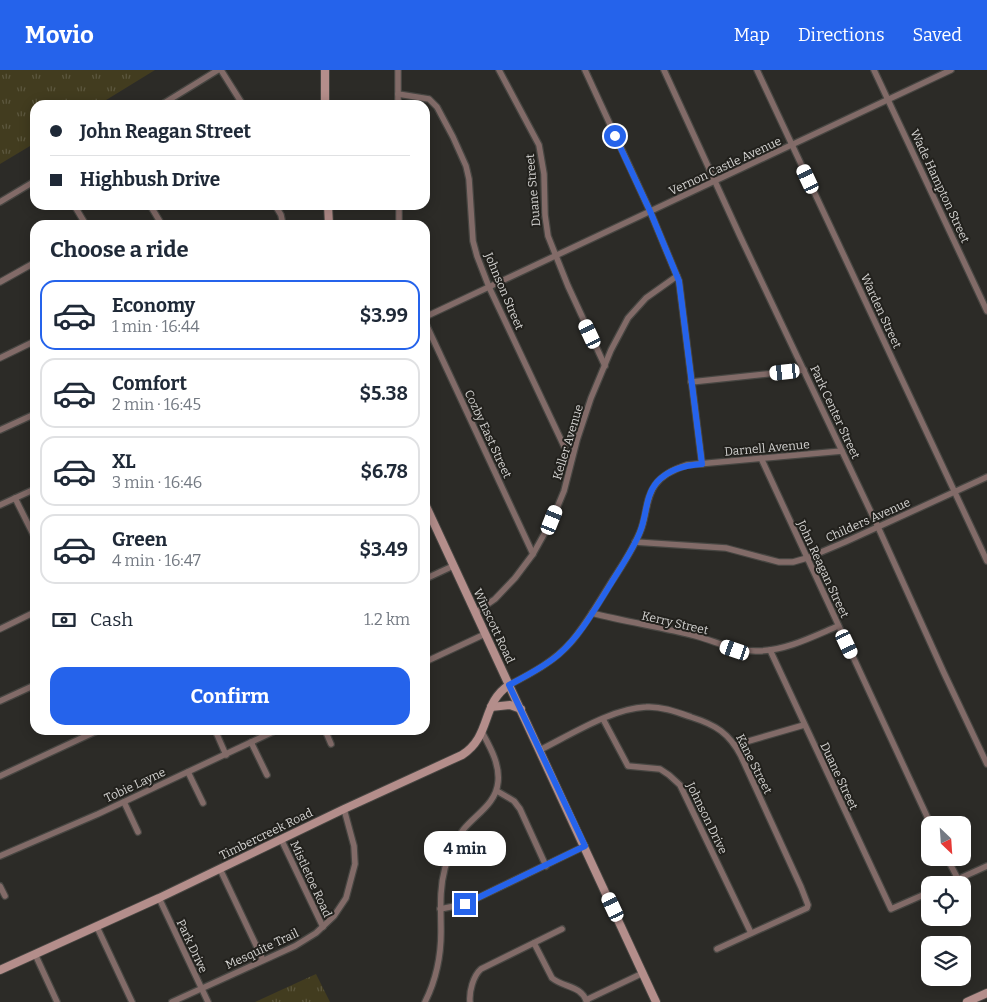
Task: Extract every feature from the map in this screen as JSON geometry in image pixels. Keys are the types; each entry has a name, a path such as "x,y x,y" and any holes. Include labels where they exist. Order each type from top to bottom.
{"main road":[{"path":"325,70 325,100"},
{"name":"Winscott Road","path":"430,515 656,1002"},
{"name":"Timbercreek Road","path":"0,970 97,927 462,755 478,742 491,706 500,691 509,685"},
{"path":"491,706 510,705 521,708"},
{"path":"967,1002 987,993"}],"street":[{"path":"171,100 220,70 240,100"},
{"path":"398,70 398,100"},
{"name":"Duane Street","path":"499,70 539,145 544,174 545,215 548,236 555,256 605,366"},
{"path":"585,70 650,211 677,276 682,296 702,464"},
{"name":"Park Center Street","path":"664,70 987,764"},
{"name":"Warden Street","path":"757,70 987,561"},
{"name":"Wade Hampton Street","path":"874,70 987,311"},
{"name":"Vernon Castle Avenue","path":"430,315 951,70"},
{"name":"Johnson Street","path":"398,94 429,99 438,107 453,137 466,166 469,179 473,241 489,287 571,461"},
{"path":"0,202 30,184"},
{"path":"0,282 30,264"},
{"name":"Keller Avenue","path":"475,612 506,589 533,554 552,520 564,491 580,432 620,330 633,311 651,293 677,276"},
{"name":"Cozby East Street","path":"430,333 533,554"},
{"path":"0,358 30,343"},
{"path":"692,382 804,370"},
{"path":"0,430 30,416"},
{"name":"Darnell Avenue","path":"509,685 550,662 571,642 592,614 635,542 646,516 647,503 651,492 656,483 663,477 675,469 687,465 842,451"},
{"name":"John Reagan Street","path":"760,458 927,816"},
{"name":"Childers Avenue","path":"635,542 726,548 779,562 793,562 878,527 987,477"},
{"path":"0,505 30,491"},
{"path":"15,498 30,528"},
{"path":"430,577 453,566"},
{"path":"0,629 30,614"},
{"name":"Kerry Street","path":"592,614 698,637 735,650 770,650 796,644 838,626"},
{"path":"430,660 485,634"},
{"name":"Duane Street","path":"770,650 891,909 921,896"},
{"path":"0,701 30,687"},
{"name":"Kane Street","path":"540,750 618,712 635,708 656,707 698,719 726,734 735,745 808,905 806,908 751,933"},
{"name":"Johnson Drive","path":"603,719 628,766 632,768 660,769 669,774 680,785 751,933"},
{"path":"735,745 804,725"},
{"path":"426,1002 437,974 441,932 440,888 445,868 455,843 464,829 490,803 497,790 497,765 482,732"},
{"path":"0,776 88,735"},
{"path":"216,735 226,755"},
{"name":"Tobie Layne","path":"0,856 124,802 267,735"},
{"path":"327,735 331,744"},
{"path":"252,742 267,774"},
{"path":"188,772 203,803"},
{"path":"497,790 514,801 520,809 546,866"},
{"path":"124,802 138,832"},
{"name":"Mesquite Trail","path":"172,1002 295,946 323,927 334,916 346,898 355,864 354,846 344,810"},
{"name":"Mistletoe Road","path":"281,839 323,927"},
{"path":"440,909 465,904 585,846"},
{"path":"966,876 986,868"},
{"path":"220,869 263,960"},
{"path":"0,886 5,896"},
{"name":"Park Drive","path":"159,898 208,1002"},
{"path":"97,927 132,1002"},
{"path":"470,1002 471,989 478,972 562,929"},
{"path":"717,948 751,933"},
{"path":"534,943 552,978 578,990 586,1001 643,973"},
{"path":"35,954 57,1002"}],"green space":[{"path":"0,70 155,70 106,100 30,100 30,146 0,164"},
{"path":"316,974 330,1002 255,1002"}],"route":[{"path":"465,904 585,846 509,685 550,662 571,642 620,569 640,533 646,516 647,503 656,483 675,469 687,465 702,464 679,281 650,211 615,136"}]}
